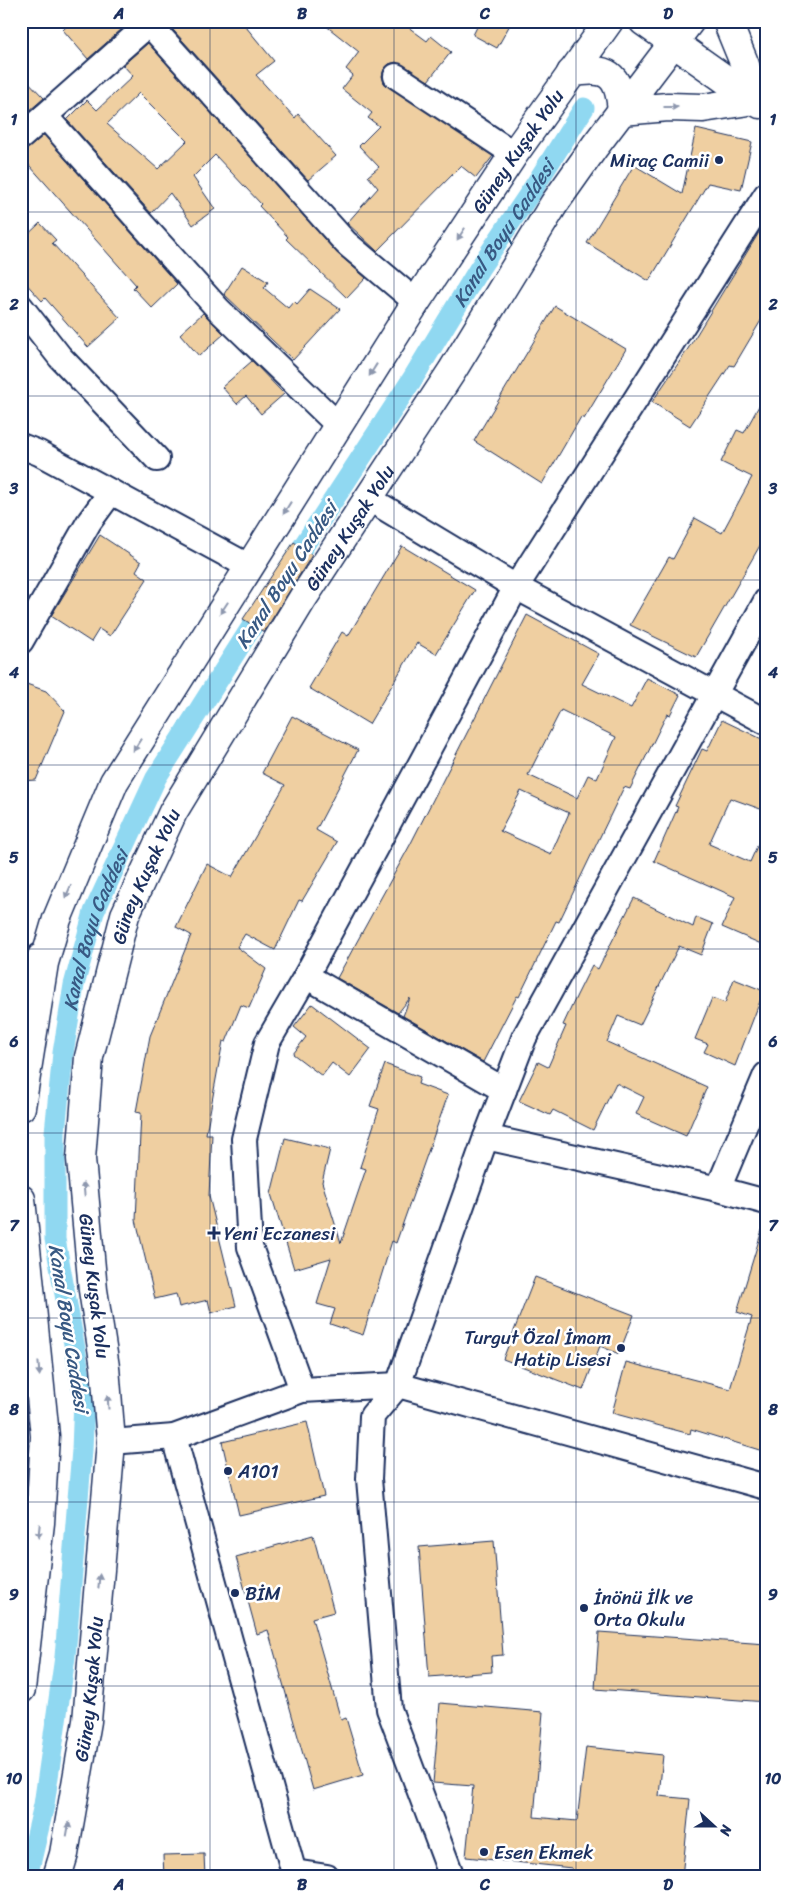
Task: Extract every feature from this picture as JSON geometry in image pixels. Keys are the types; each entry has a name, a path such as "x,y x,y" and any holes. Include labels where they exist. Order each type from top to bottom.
{"main road":[{"name":"Güney Kuşak Yolu","path":"21,1107 44,964 57,918 114,782 416,302 514,154 609,21"},
{"path":"643,21 682,31 760,104"},
{"path":"727,21 760,104"},
{"name":"Güney Kuşak Yolu","path":"57,1877 64,1854 87,1721 111,1442 106,1367 92,1290 82,1159 89,1058 125,916 173,812 303,598 452,371 554,204 682,31"},
{"path":"571,73 592,69 610,75 620,90 622,110 668,107 703,108 760,104"},
{"path":"21,1199 25,1275 45,1436 40,1523 21,1688"}],"street":[{"path":"21,137 151,23 346,243 416,302"},
{"path":"396,76 514,154"},
{"path":"45,116 219,310 339,426"},
{"path":"302,1390 250,1246 244,1140 267,1043 306,976 516,587 766,195"},
{"path":"21,308 60,357 157,459"},
{"path":"21,446 39,453 250,567"},
{"path":"21,641 89,522 111,492"},
{"path":"368,498 516,587 766,722"},
{"path":"452,1877 389,1709 368,1479 372,1416 398,1385 486,1137 524,1038 766,601"},
{"path":"21,996 57,918"},
{"path":"306,976 504,1090"},
{"path":"718,1189 766,1075"},
{"path":"486,1137 718,1189 766,1202"},
{"path":"111,1442 174,1437 302,1390 398,1385 766,1487"},
{"path":"174,1437 295,1874 327,1877"}],"building":[{"path":"72,21 131,21 88,59 63,30"},
{"path":"165,21 241,21 274,61 256,75 295,118 298,114 336,156 308,180"},
{"path":"320,21 400,21 427,41 431,36 451,52 428,81 396,62 389,64 384,69 382,76 384,83 493,156 476,178 461,166 377,251 347,223 378,188 368,176 379,167 359,146 379,126 368,118 372,113 342,89 353,75 346,69 359,52"},
{"path":"480,21 512,21 497,48 473,35"},
{"path":"148,43 336,252 366,278 347,298 286,239 288,237 259,206 261,204 215,155 193,177 215,209 193,225 170,193 151,213 67,120 87,100 97,110 133,76 123,65","holes":["139,93 187,141 158,169 107,124"]},
{"path":"21,74 44,98 21,118"},
{"path":"696,129 752,142 741,190 708,183 649,281 587,243 634,165 682,194"},
{"path":"44,135 177,284 152,308 133,288 136,285 21,156 21,150 30,147"},
{"path":"766,221 766,312 734,366 730,365 690,426 652,402 686,352"},
{"path":"40,223 56,240 52,243 120,318 88,347 45,298 42,301 21,278 21,241"},
{"path":"242,266 268,282 264,288 288,308 294,301 297,304 310,289 340,309 293,360 224,294"},
{"path":"555,306 626,349 584,419 581,417 542,484 474,441"},
{"path":"203,313 224,334 199,356 180,334"},
{"path":"252,361 284,394 261,414 246,396 237,404 222,387"},
{"path":"766,393 766,535 696,657 630,625 669,557 673,559 695,518 722,533 752,477 721,462 737,430 744,433"},
{"path":"100,535 141,562 136,571 147,579 110,636 99,629 91,642 51,616"},
{"path":"294,542 312,555 264,632 243,619"},
{"path":"402,546 475,590 436,654 417,643 369,724 309,688 342,632 348,636"},
{"path":"527,615 599,654 582,684 631,708 647,678 680,695 670,715 667,714 630,789 624,787 559,922 556,921 519,997 517,996 483,1062 403,1016 410,998 398,1013 337,978 410,845","holes":["561,710 616,737 597,779 588,775 577,798 528,775","521,791 569,813 551,854 500,831"]},
{"path":"21,682 46,691 65,711 36,780 21,781"},
{"path":"292,716 358,750 316,830 337,842 302,901 299,900 275,950 245,934 237,947 266,969 249,1008 241,1005 226,1042 223,1041 206,1134 212,1134 209,1196 236,1306 211,1313 208,1300 179,1307 176,1294 155,1299 136,1220 141,1113 136,1112 150,1036 191,935 176,927 207,864 232,877 285,785 262,773"},
{"path":"722,720 766,741 766,811 730,798 709,844 750,862 766,826 766,946 722,927 735,897 654,861 678,807 675,806 702,749 707,751"},
{"path":"634,898 693,927 696,917 713,924 701,955 679,946 640,1025 618,1016 607,1042 707,1087 686,1136 636,1114 644,1097 616,1083 593,1130 553,1110 550,1115 519,1101 538,1062 548,1067 566,1026 563,1025 592,965 598,969"},
{"path":"734,979 764,991 735,1066 704,1052 708,1044 695,1039 712,998 725,1003"},
{"path":"312,1004 371,1049 350,1077 332,1063 322,1076 293,1054 306,1037 294,1027"},
{"path":"385,1064 420,1077 418,1084 448,1095 396,1243 392,1241 363,1335 330,1324 335,1309 317,1304 331,1258 294,1269 271,1194 285,1138 330,1149 322,1182 341,1243 366,1169 360,1167 379,1109 370,1106"},
{"path":"762,1230 766,1230 766,1452 691,1429 690,1434 612,1413 626,1362 730,1389 752,1317 737,1312"},
{"path":"535,1277 634,1315 619,1354 600,1346 583,1390 503,1359"},
{"path":"307,1422 324,1496 239,1515 222,1442"},
{"path":"313,1535 334,1612 312,1618 341,1720 346,1718 363,1775 313,1790 268,1630 257,1634 236,1557"},
{"path":"494,1541 503,1655 491,1656 492,1672 429,1677 419,1547"},
{"path":"599,1632 766,1644 766,1702 595,1689"},
{"path":"440,1703 543,1712 534,1817 577,1821 586,1747 663,1755 659,1796 690,1799 682,1877 607,1877 572,1873 572,1868 466,1857 473,1786 433,1783"},
{"path":"204,1854 205,1877 164,1877 163,1855"}],"waterway":[{"name":"Kanal Boyu Caddesi","path":"287,571 413,378 479,269 584,108"},
{"name":"Kanal Boyu Caddesi","path":"27,1877 44,1805 65,1657 82,1450 84,1399 55,1239 55,1132 63,1053 74,985 94,912 156,778 268,601"}],"place":[{"name":"Miraç Camii","path":"719,160"},
{"name":"Yeni Eczanesi","path":"214,1233"},
{"name":"Turgut Özal İmam Hatip Lisesi","path":"621,1348"},
{"name":"A101","path":"228,1471"},
{"name":"BİM","path":"235,1593"},
{"name":"İnönü İlk ve Orta Okulu","path":"584,1608"},
{"name":"Esen Ekmek","path":"484,1852"}]}
